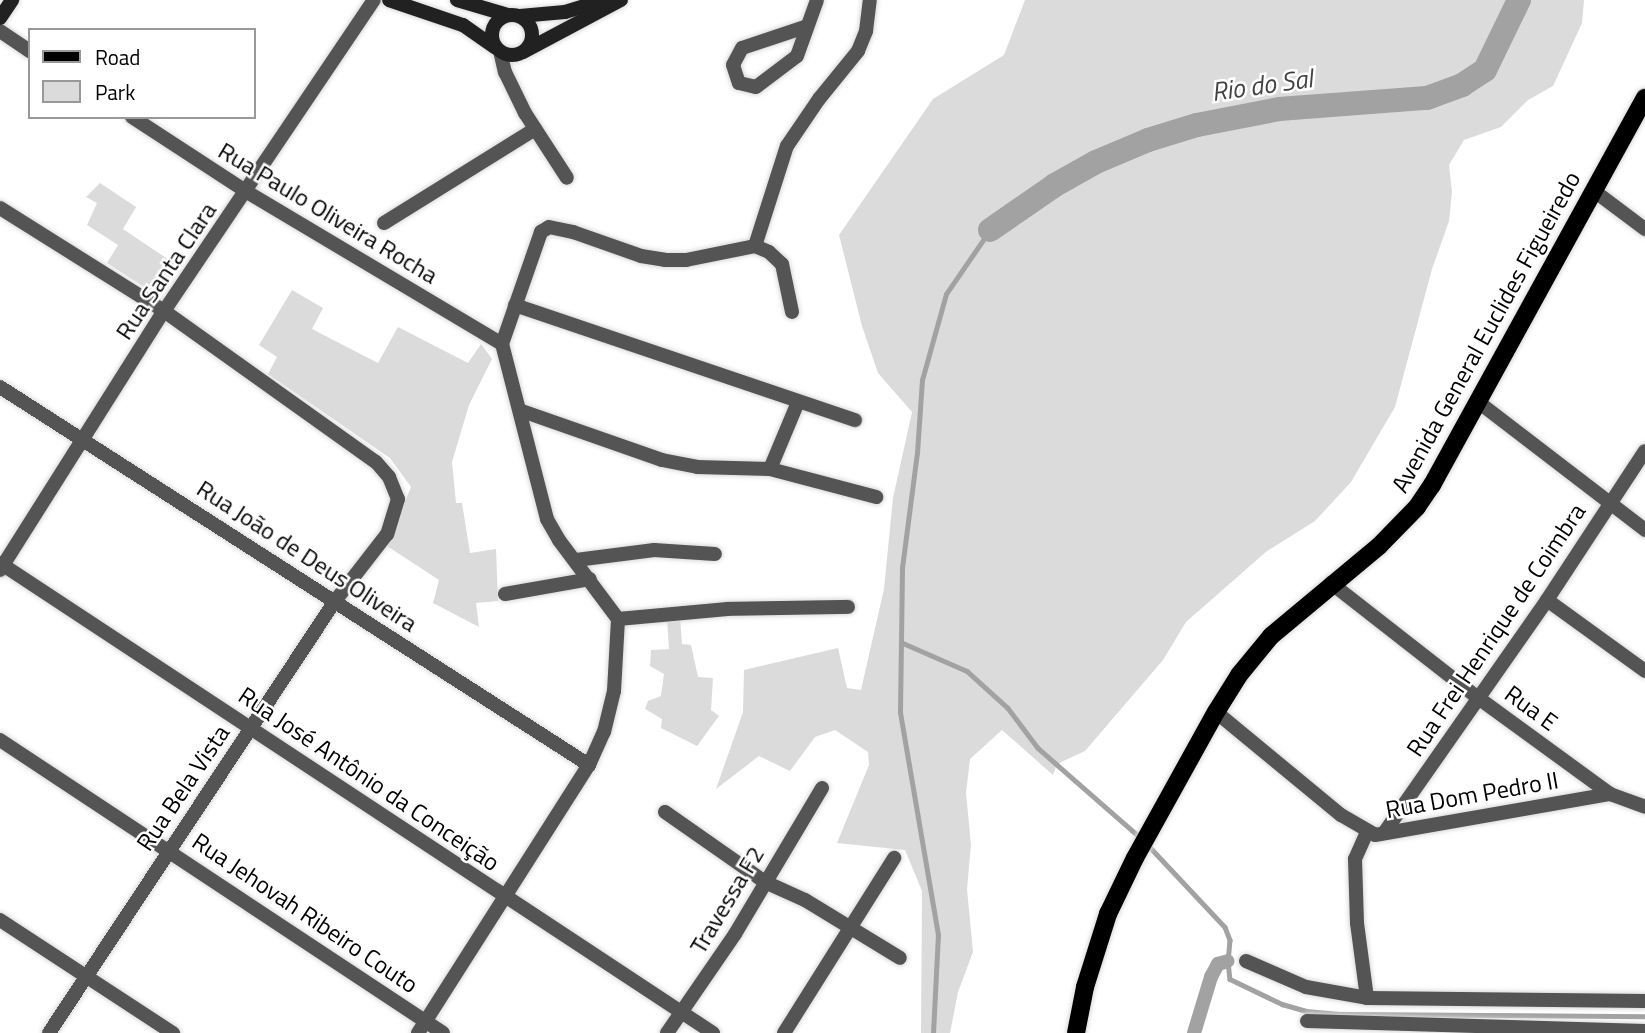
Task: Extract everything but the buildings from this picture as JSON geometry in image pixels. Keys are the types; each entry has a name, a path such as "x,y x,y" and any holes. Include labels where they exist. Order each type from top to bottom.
{"main road":[{"name":"Avenida General Euclides Figueiredo","path":"1076,1033 1099,940 1135,858 1216,712 1263,643 1331,583 1379,546 1417,507 1645,98"}],"street":[{"path":"0,18 12,0"},
{"name":"Rua Santa Clara","path":"1,566 163,311 247,192 374,0"},
{"path":"389,0 463,26 498,49 519,54 621,0"},
{"path":"457,0 514,15 565,12 604,0"},
{"path":"806,27 742,48 733,65 739,83 756,87 792,60 800,51 817,0"},
{"path":"755,246 787,146 819,99 858,51 866,31 870,0"},
{"path":"514,15 492,27 498,49 511,86 567,178"},
{"path":"514,15 530,26 532,39 519,54"},
{"path":"0,32 28,50"},
{"name":"Rua Paulo Oliveira Rocha","path":"135,119 247,192 502,344"},
{"path":"384,223 536,129"},
{"path":"1593,190 1645,229"},
{"path":"0,208 163,311"},
{"path":"422,1027 589,765 610,713 618,619 559,540 545,511 522,411 502,344 541,232 558,228 641,256 665,260 686,260 755,246 769,252 782,264 792,312"},
{"path":"515,305 855,420"},
{"name":"Rua Bela Vista","path":"49,1033 335,601 387,534 398,499 389,477 376,462 163,311"},
{"name":"Rua João de Deus Oliveira","path":"0,387 589,765"},
{"path":"1478,401 1645,530"},
{"path":"771,470 798,402"},
{"path":"522,411 679,464 771,470 876,497"},
{"name":"Rua Frei Henrique de Coimbra","path":"1384,833 1547,600 1645,451"},
{"path":"576,560 654,550 715,554"},
{"name":"Rua José Antônio da Conceição","path":"1,566 251,727 713,1033"},
{"path":"505,594 590,579"},
{"name":"Rua E","path":"1331,583 1477,697 1610,794 1645,807"},
{"path":"1547,600 1645,671"},
{"path":"618,619 728,609 848,607"},
{"name":"Rua Dom Pedro II","path":"1216,712 1341,815 1367,832 1384,833 1610,794"},
{"name":"Rua Jehovah Ribeiro Couto","path":"0,740 169,849 422,1027 443,1033"},
{"name":"Travessa F2","path":"667,1033 729,944 822,788"},
{"path":"665,812 765,882 805,900 900,958"},
{"path":"1367,832 1356,859 1357,923 1367,998"},
{"path":"784,1033 894,858"},
{"path":"0,920 173,1033"},
{"path":"1246,961 1306,987 1367,998 1645,1001"},
{"path":"1307,1021 1370,1028 1645,1031"}],"green space":[{"path":"1025,0 1584,0 1582,23 1553,86 1528,100 1501,127 1464,140 1449,165 1452,192 1449,221 1432,269 1395,407 1351,482 1315,521 1267,551 1186,622 1163,660 1085,751 1057,764 1053,775 1002,730 970,759 966,793 971,845 967,889 973,952 958,992 950,1033 921,1033 922,891 905,850 837,843 869,765 868,752 835,730 815,737 790,771 759,756 716,789 743,712 744,670 838,648 847,688 861,690 884,589 893,498 912,412 878,373 862,326 839,235 933,99 1004,55"},
{"path":"100,183 136,207 123,229 178,266 158,296 107,263 118,245 87,225 97,203 86,197"},
{"path":"292,290 323,308 312,329 378,363 398,327 468,363 481,344 492,359 469,405 452,462 456,503 462,503 470,553 496,549 498,601 476,603 479,627 433,603 439,580 387,546 411,487 390,458 268,374 277,357 259,345"},
{"path":"680,618 682,644 691,645 698,677 713,678 711,710 719,716 697,746 661,728 662,719 645,709 648,701 661,696 664,674 650,666 651,650 669,649 667,619"}],"waterway":[{"name":"Rio do Sal","path":"990,230 1055,185 1096,162 1148,140 1197,125 1279,109 1427,98 1462,85 1485,70 1519,0"},
{"path":"933,1033 938,935 900,712 902,568 917,453 922,380 946,294 990,230"},
{"path":"903,643 967,671 1008,708 1038,748 1142,839"},
{"path":"1148,845 1225,927 1230,940 1230,979 1282,1004 1306,1011 1339,1014 1645,1016"},
{"path":"1194,1033 1211,977 1218,964 1228,961"}]}
